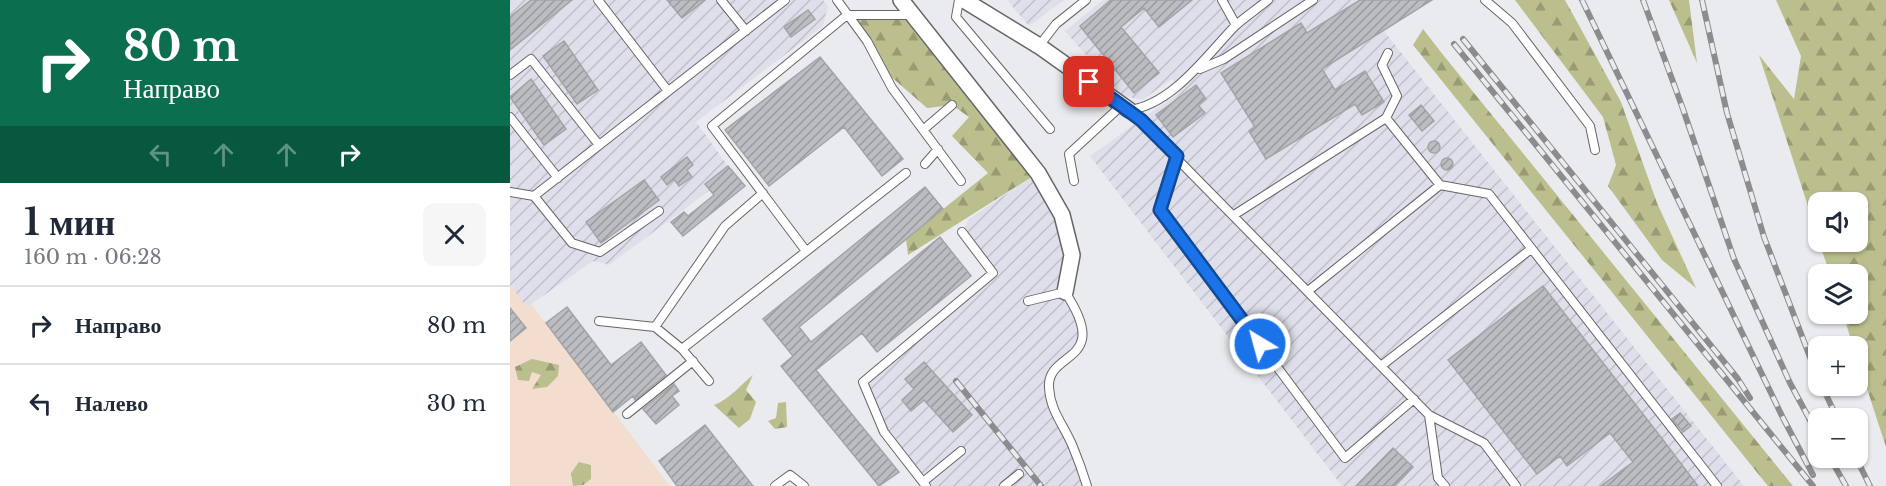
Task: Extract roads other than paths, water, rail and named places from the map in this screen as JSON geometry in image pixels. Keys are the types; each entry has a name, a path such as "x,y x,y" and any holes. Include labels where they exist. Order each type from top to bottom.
{"street":[{"path":"901,0 1038,173 1062,215 1072,255 1065,292"},
{"path":"968,1 1039,46 1126,108"}],"lane":[{"path":"598,0 668,92"},
{"path":"721,0 746,31"},
{"path":"534,196 785,0"},
{"path":"837,0 867,41 892,88 961,181"},
{"path":"1039,46 1056,24 1086,0"},
{"path":"1222,0 1236,26"},
{"path":"1074,181 1069,153 1126,108 1142,109 1198,69 1236,26 1268,0"},
{"path":"1198,69 1224,59 1313,0"},
{"path":"1485,0 1512,23 1590,126 1595,150"},
{"path":"968,1 956,17 1050,129"},
{"path":"806,251 712,126 847,15 913,15"},
{"path":"1234,215 1386,118 1397,96 1382,65 1388,53"},
{"path":"510,75 531,59 599,146"},
{"path":"923,130 952,105"},
{"path":"1126,108 1177,156 1429,415 1484,443 1516,486"},
{"path":"510,117 558,178"},
{"path":"1386,118 1440,185 1489,194 1717,486"},
{"path":"925,164 938,149"},
{"path":"1177,156 1160,210 1345,458 1414,399"},
{"path":"682,349 906,173"},
{"path":"1308,291 1440,185"},
{"path":"510,192 534,196 572,243 600,252 659,211"},
{"path":"655,327 724,226 763,193"},
{"path":"961,451 924,484 884,432 863,382 993,273 962,232"},
{"path":"1381,366 1531,249"},
{"path":"1028,301 1065,292 1076,308 1084,328 1080,347 1055,370 1048,384 1054,414 1072,444 1088,486"},
{"path":"599,321 655,327 682,349 709,381"},
{"path":"627,414 693,361"},
{"path":"1429,415 1438,478 1445,486"},
{"path":"1004,486 1019,474"},
{"path":"775,486 790,475 804,486"}],"railway":[{"path":"1582,0 1783,418 1813,475"},
{"path":"1643,0 1734,259 1790,383 1808,416"},
{"path":"1702,0 1727,113 1764,237 1808,352"},
{"path":"1463,39 1738,379 1750,398"},
{"path":"1454,44 1813,486"},
{"path":"956,381 1041,486"},
{"path":"1827,396 1832,408"},
{"path":"1836,468 1846,486"},
{"path":"1861,468 1870,486"}]}
